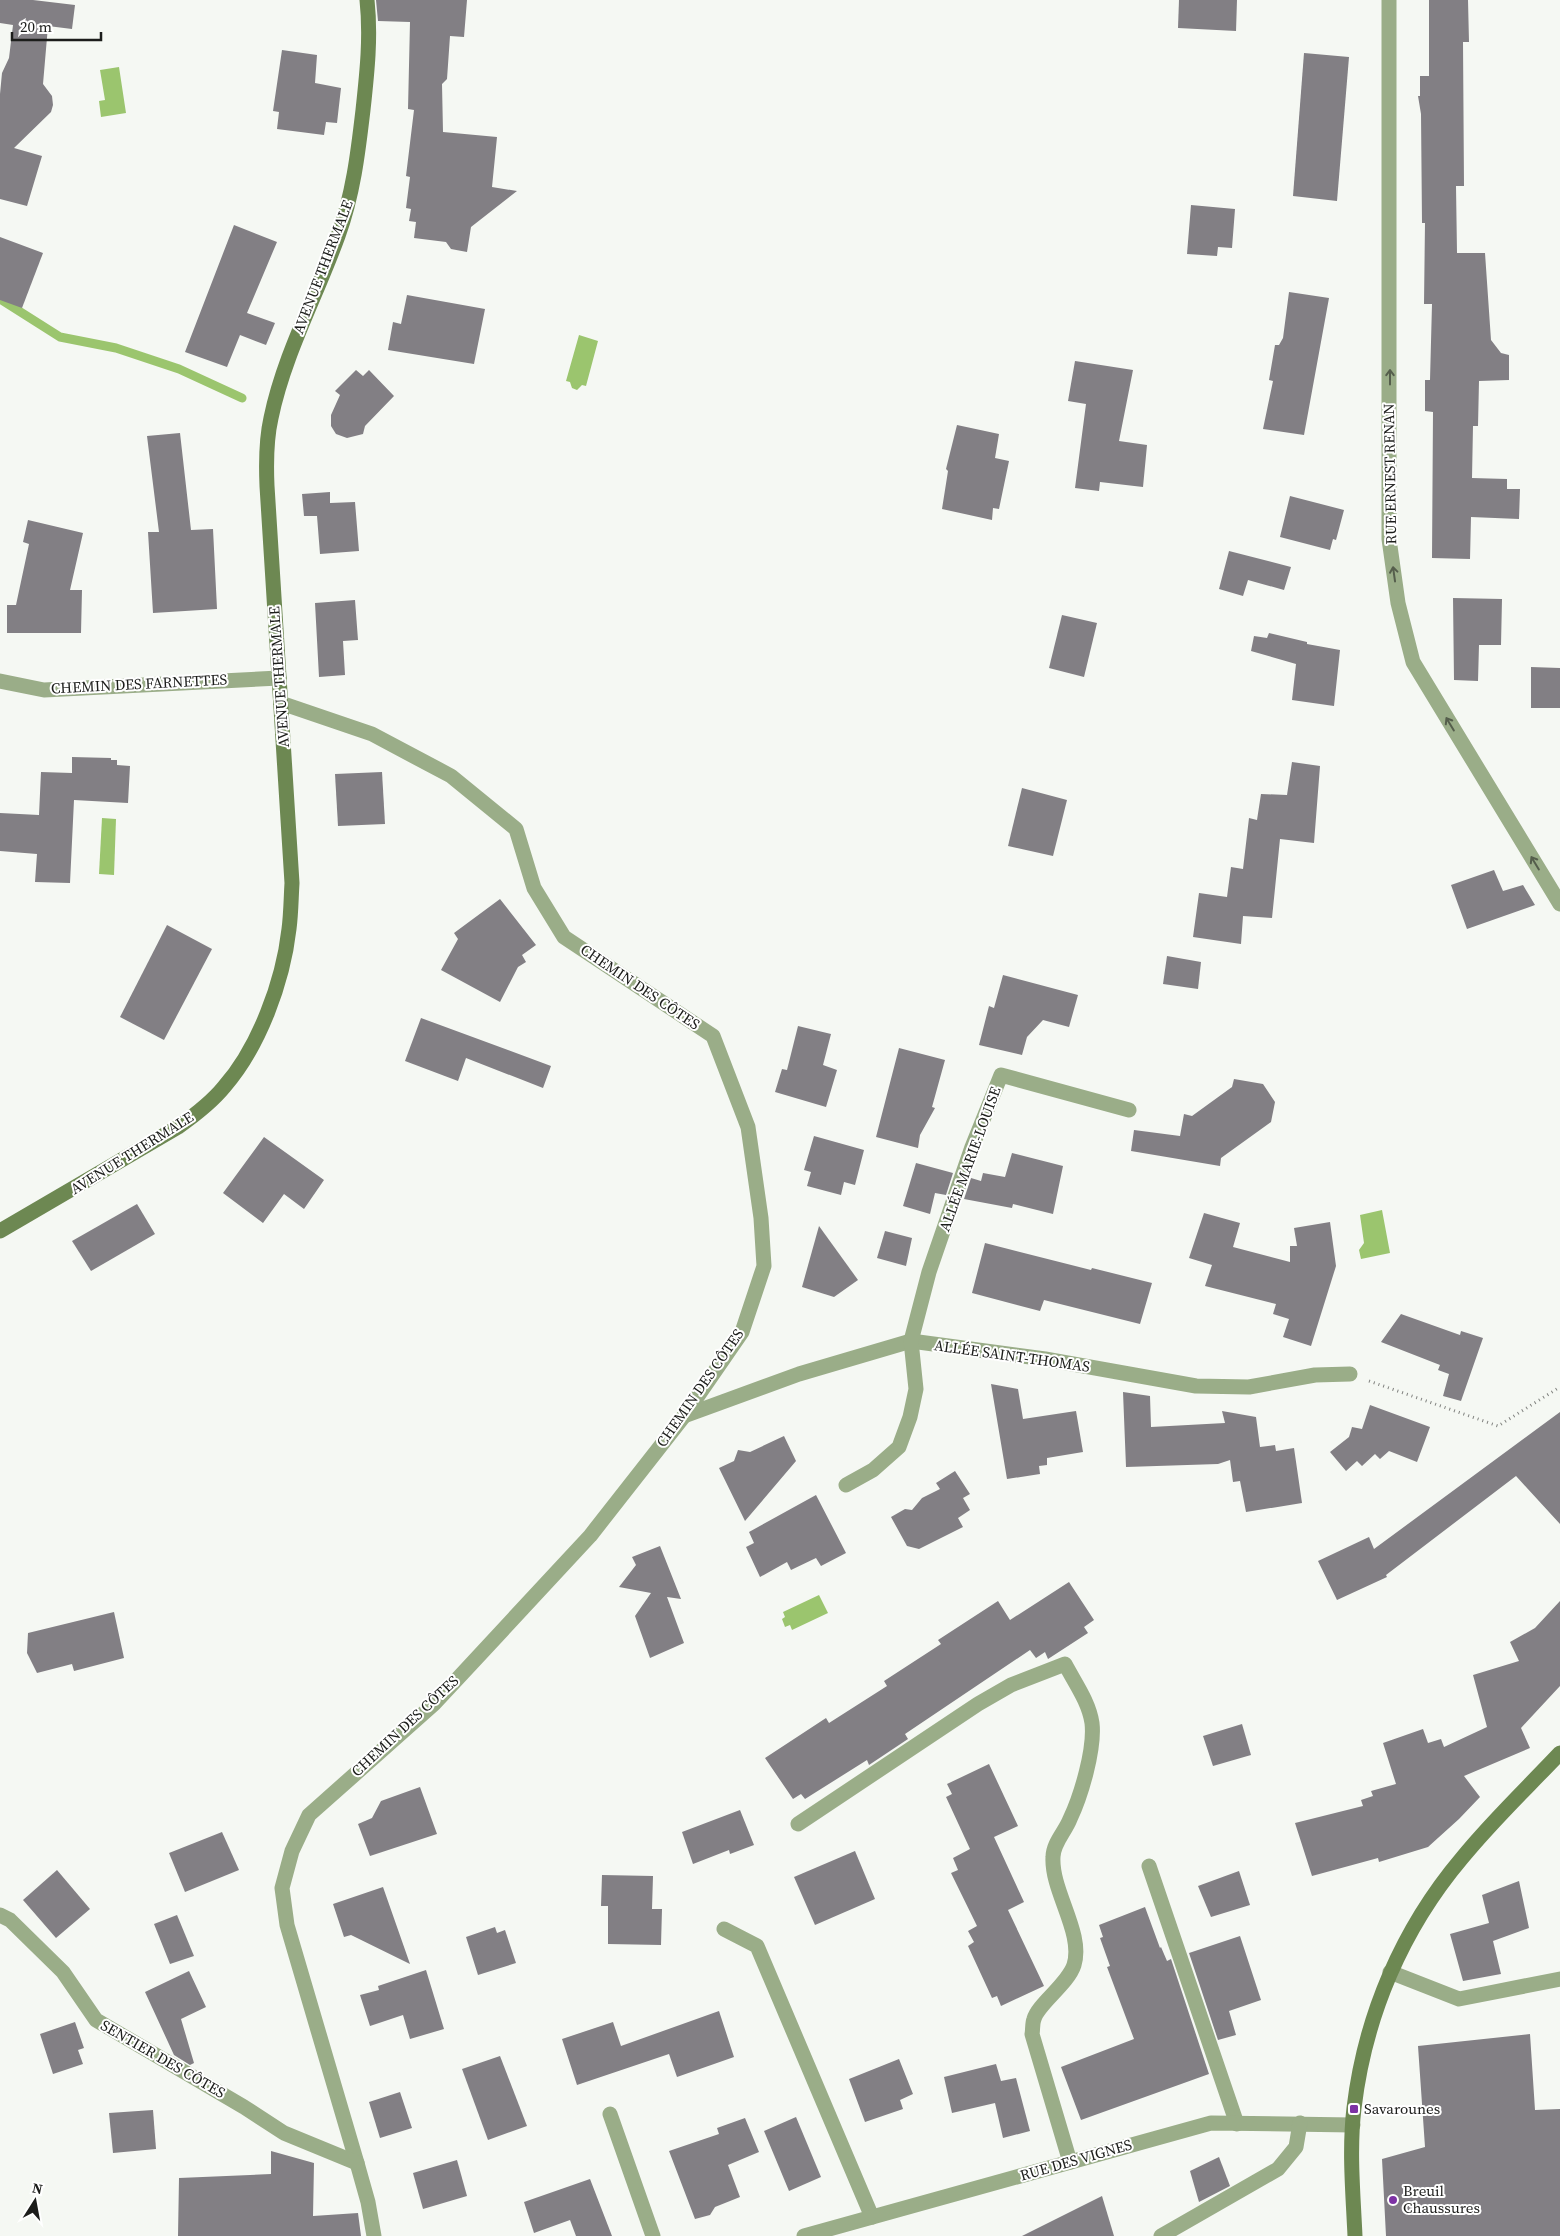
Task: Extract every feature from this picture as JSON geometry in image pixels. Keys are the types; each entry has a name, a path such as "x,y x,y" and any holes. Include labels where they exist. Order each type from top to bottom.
{"main road":[{"name":"AVENUE THERMALE","path":"0,1231 178,1127 203,1108 225,1087 253,1046 276,986 289,930 292,884 266,486 268,432 274,403 293,345 328,263 348,208 359,148 366,81 369,39 367,0"},
{"path":"1355,2236 1351,2162 1357,2088 1366,2043 1390,1972 1432,1898 1461,1858 1560,1753"}],"street":[{"name":"RUE ERNEST RENAN","path":"1389,0 1389,539 1398,603 1413,662 1560,904"},
{"name":"CHEMIN DES FARNETTES","path":"0,680 44,690 279,678"},
{"name":"CHEMIN DES CÔTES","path":"281,703 372,734 451,776 516,829 534,888 564,937 713,1036 748,1127 761,1218 764,1266 742,1332 684,1416 590,1536 434,1704 309,1814 292,1850 282,1888 287,1925 368,2202 374,2236"},
{"name":"ALLÉE MARIE-LOUISE","path":"911,1341 929,1272 972,1147 1001,1075 1129,1110"},
{"name":"ALLÉE SAINT-THOMAS","path":"684,1416 799,1374 911,1341 1045,1359 1196,1386 1249,1387 1316,1374 1350,1374"},
{"path":"846,1486 873,1470 899,1447 910,1417 916,1389 911,1341"},
{"path":"798,1824 986,1699 1011,1685 1065,1664 1084,1698 1092,1724 1084,1784 1070,1821 1060,1836 1053,1857 1058,1886 1075,1940 1075,1963 1069,1976 1034,2018 1032,2034 1070,2162"},
{"path":"1149,1866 1237,2124"},
{"name":"SENTIER DES CÔTES","path":"0,1915 10,1920 63,1972 96,2020 244,2107 284,2134 357,2163"},
{"path":"724,1928 758,1946 872,2217"},
{"path":"1390,1972 1459,1999 1560,1979"},
{"path":"610,2114 653,2236"},
{"name":"RUE DES VIGNES","path":"804,2236 1211,2123 1353,2125"},
{"path":"1161,2236 1278,2169 1296,2147 1300,2123"}],"path":[{"path":"1350,1374 1498,1426 1560,1387"}],"shaded area":[{"path":"119,67 126,113 101,117 99,101 105,100 100,70"},
{"path":"579,335 598,341 586,386 582,385 577,390 572,388 570,382 566,381"},
{"path":"102,818 116,819 114,875 99,874"},
{"path":"1382,1210 1390,1253 1361,1259 1359,1250 1364,1243 1360,1215"},
{"path":"819,1595 828,1613 792,1630 790,1625 785,1627 782,1619 785,1617 783,1612"}],"building":[{"path":"0,0 33,0 75,5 72,29 48,26 43,84 52,96 53,105 51,112 14,148 42,156 27,206 0,199 0,94 2,73 9,58 13,25 0,23"},
{"path":"376,0 467,0 464,37 450,36 447,79 442,84 443,132 497,137 492,187 517,191 471,227 467,252 451,249 446,242 414,238 416,222 409,221 411,209 406,208 410,177 406,176 414,110 408,109 410,22 378,21"},
{"path":"1179,0 1237,0 1236,31 1178,28"},
{"path":"1429,0 1468,0 1469,42 1463,42 1464,186 1456,186 1457,253 1485,253 1491,340 1501,353 1509,355 1509,380 1479,381 1478,426 1473,426 1472,478 1507,479 1507,489 1520,489 1519,519 1471,517 1470,559 1432,558 1433,412 1425,411 1425,380 1430,380 1432,304 1424,304 1425,223 1422,223 1421,114 1418,96 1420,96 1420,76 1429,76"},
{"path":"282,50 317,55 315,83 341,88 337,123 326,122 324,135 277,129 279,112 273,111"},
{"path":"1304,53 1349,57 1337,201 1293,196"},
{"path":"1191,205 1235,209 1232,248 1218,247 1217,256 1187,254"},
{"path":"234,225 277,242 247,313 275,323 266,345 240,335 227,367 185,352"},
{"path":"0,237 43,253 22,308 0,300"},
{"path":"1289,292 1329,298 1304,435 1263,429 1273,381 1269,380 1275,345 1279,345 1283,338"},
{"path":"407,295 485,309 474,364 388,350 393,322 401,324"},
{"path":"1075,361 1133,370 1119,441 1147,445 1143,487 1100,482 1099,491 1075,488 1086,404 1068,401"},
{"path":"356,370 363,376 369,370 394,396 365,426 363,434 347,438 336,434 331,426 331,415 340,395 335,391"},
{"path":"957,425 999,434 995,458 1009,461 999,509 993,508 992,520 942,509 948,471 946,469"},
{"path":"180,433 191,530 213,529 217,609 153,613 148,532 159,532 147,436"},
{"path":"330,492 330,503 355,502 359,551 320,554 317,516 304,516 302,494"},
{"path":"1290,496 1344,510 1336,540 1333,539 1330,550 1280,537"},
{"path":"28,520 83,533 70,590 82,590 81,633 7,633 7,605 16,605 29,544 23,542"},
{"path":"1229,551 1291,567 1284,590 1248,580 1243,596 1219,589"},
{"path":"1453,598 1502,599 1501,645 1479,645 1478,681 1454,680"},
{"path":"355,600 358,640 343,641 345,675 319,677 315,603"},
{"path":"1062,615 1097,623 1084,677 1049,668"},
{"path":"1269,633 1307,642 1307,644 1340,650 1334,706 1292,700 1296,664 1251,651 1254,636 1267,638"},
{"path":"1531,667 1560,668 1560,708 1531,708"},
{"path":"72,757 111,758 111,760 117,760 117,765 130,766 128,803 74,800 70,883 35,882 37,854 0,851 0,813 39,815 41,772 72,773"},
{"path":"1292,762 1320,766 1314,843 1280,839 1272,918 1243,916 1241,944 1193,937 1199,893 1227,897 1231,867 1243,869 1249,818 1257,820 1261,794 1287,795"},
{"path":"382,772 385,824 338,826 335,774"},
{"path":"1022,788 1067,800 1053,856 1008,846"},
{"path":"1494,870 1503,891 1523,885 1535,905 1467,929 1451,885"},
{"path":"500,899 536,945 522,955 526,962 518,967 500,1002 441,970 458,939 454,933"},
{"path":"167,925 212,949 164,1040 120,1017"},
{"path":"1167,956 1201,962 1198,989 1163,984"},
{"path":"1003,975 1078,995 1069,1027 1043,1020 1027,1037 1022,1055 979,1045 989,1006 994,1008"},
{"path":"421,1018 551,1066 543,1088 466,1058 458,1081 405,1061"},
{"path":"798,1026 831,1034 823,1065 837,1070 826,1107 775,1092 782,1069 787,1070"},
{"path":"899,1048 945,1060 932,1107 935,1108 920,1135 918,1148 876,1137"},
{"path":"1234,1079 1263,1084 1275,1102 1271,1122 1221,1158 1220,1166 1131,1151 1134,1130 1180,1136 1184,1114 1192,1116 1232,1087"},
{"path":"814,1136 864,1150 855,1185 844,1182 841,1195 807,1186 811,1172 804,1170"},
{"path":"264,1137 324,1180 304,1209 284,1194 263,1223 223,1193"},
{"path":"1012,1153 1063,1166 1053,1214 1013,1204 1012,1208 964,1199 971,1178 981,1181 983,1173 1005,1177"},
{"path":"916,1163 953,1173 946,1195 935,1193 930,1214 903,1206"},
{"path":"137,1204 155,1234 91,1271 72,1241"},
{"path":"1204,1213 1240,1223 1233,1247 1290,1262 1290,1246 1297,1246 1294,1228 1330,1222 1336,1266 1311,1346 1283,1337 1289,1319 1273,1314 1276,1304 1205,1286 1212,1265 1189,1258"},
{"path":"819,1226 858,1280 834,1297 802,1287"},
{"path":"885,1231 912,1238 906,1266 877,1258"},
{"path":"985,1243 1091,1270 1092,1268 1152,1283 1140,1324 1044,1300 1040,1311 972,1293"},
{"path":"1401,1314 1460,1335 1461,1331 1483,1338 1461,1401 1443,1396 1449,1374 1438,1370 1440,1365 1381,1342"},
{"path":"991,1384 1018,1389 1023,1419 1076,1411 1083,1452 1047,1458 1047,1465 1039,1466 1040,1474 1007,1479"},
{"path":"1123,1392 1150,1396 1151,1427 1225,1423 1222,1411 1256,1417 1260,1447 1275,1445 1276,1451 1294,1448 1302,1503 1246,1512 1240,1481 1233,1482 1230,1460 1218,1464 1126,1467"},
{"path":"1370,1405 1430,1427 1417,1462 1389,1451 1380,1459 1375,1454 1362,1466 1357,1461 1346,1471 1330,1452 1349,1437 1352,1427 1362,1429"},
{"path":"1560,1412 1560,1524 1516,1476 1386,1575 1387,1577 1337,1600 1318,1561 1369,1537 1374,1549"},
{"path":"784,1436 796,1461 745,1521 719,1468 734,1461 738,1450 750,1452"},
{"path":"955,1471 970,1494 963,1498 970,1510 958,1518 963,1527 919,1549 907,1546 891,1517 905,1509 912,1510 922,1498 940,1489 936,1483"},
{"path":"816,1495 846,1553 821,1566 816,1558 791,1570 787,1562 760,1577 746,1547 754,1543 749,1532"},
{"path":"660,1546 681,1599 667,1597 684,1643 650,1658 635,1616 651,1593 619,1587 636,1565 632,1557"},
{"path":"1069,1582 1094,1620 1084,1627 1088,1633 1048,1659 1045,1652 1036,1658 1030,1650 905,1734 908,1739 869,1765 867,1760 805,1799 801,1794 793,1799 765,1758 826,1718 829,1723 887,1686 884,1681 941,1644 938,1640 998,1601 1010,1620"},
{"path":"1560,1601 1560,1686 1521,1728 1530,1748 1464,1776 1480,1797 1428,1847 1379,1862 1378,1858 1312,1876 1295,1823 1363,1806 1361,1800 1373,1796 1371,1791 1396,1784 1383,1743 1423,1729 1428,1743 1441,1739 1444,1747 1487,1727 1473,1675 1519,1661 1510,1642 1535,1628"},
{"path":"114,1612 124,1658 74,1671 72,1664 37,1673 27,1653 28,1633"},
{"path":"1242,1724 1251,1755 1213,1766 1203,1736"},
{"path":"989,1764 1018,1826 994,1837 1024,1902 1008,1910 1044,1986 1001,2006 997,1996 992,1998 968,1946 974,1942 968,1931 977,1926 951,1873 958,1870 953,1858 970,1849 946,1797 952,1794 947,1784"},
{"path":"420,1787 437,1834 370,1856 358,1824 372,1818 381,1801"},
{"path":"740,1810 754,1845 730,1854 729,1850 693,1864 682,1832"},
{"path":"222,1832 239,1870 185,1892 169,1853"},
{"path":"855,1851 875,1899 815,1925 794,1877"},
{"path":"57,1870 90,1909 56,1938 23,1900"},
{"path":"1239,1871 1250,1905 1211,1917 1198,1886"},
{"path":"602,1875 653,1876 652,1909 662,1909 661,1945 608,1944 608,1906 601,1906"},
{"path":"1519,1881 1529,1928 1493,1941 1501,1974 1463,1981 1450,1934 1489,1923 1482,1895"},
{"path":"383,1887 410,1964 351,1935 344,1937 333,1904"},
{"path":"1145,1907 1160,1948 1167,1961 1171,1959 1209,2074 1081,2120 1061,2067 1134,2039 1107,1967 1110,1966 1100,1938 1103,1937 1099,1925"},
{"path":"177,1915 194,1956 170,1964 154,1924"},
{"path":"495,1927 497,1933 505,1930 516,1963 478,1975 466,1937"},
{"path":"1240,1936 1261,2000 1229,2011 1236,2035 1218,2040 1189,1953"},
{"path":"426,1970 444,2029 410,2039 403,2015 370,2026 360,1995 379,1990 378,1986"},
{"path":"189,1971 206,2007 181,2019 194,2063 190,2065 174,2055 145,1992"},
{"path":"719,2011 734,2057 677,2077 669,2054 577,2085 562,2039 613,2022 621,2046"},
{"path":"75,2022 84,2048 78,2050 83,2064 53,2074 40,2034"},
{"path":"1530,2034 1535,2110 1560,2109 1560,2236 1386,2236 1382,2159 1425,2147 1418,2046"},
{"path":"500,2056 527,2126 488,2140 462,2069"},
{"path":"899,2059 913,2094 900,2100 903,2109 865,2122 849,2079"},
{"path":"996,2064 1001,2081 1016,2078 1030,2131 1003,2138 995,2103 952,2113 944,2077"},
{"path":"400,2092 412,2128 380,2138 369,2102"},
{"path":"153,2110 156,2149 113,2153 109,2113"},
{"path":"796,2117 821,2177 789,2191 764,2131"},
{"path":"745,2118 759,2152 728,2165 740,2197 715,2207 710,2215 695,2219 669,2151 719,2134 717,2128"},
{"path":"271,2151 314,2163 313,2216 358,2213 361,2236 178,2236 179,2178 271,2174"},
{"path":"1219,2157 1230,2186 1199,2202 1190,2171"},
{"path":"457,2160 467,2196 423,2209 413,2173"},
{"path":"590,2179 612,2236 576,2236 570,2220 534,2233 524,2202"},
{"path":"1102,2196 1114,2236 1022,2236"}],"waterway":[{"path":"0,299 60,337 116,348 179,369 242,398"}],"place":[{"name":"Savarounes","path":"1354,2109"},
{"name":"Breuil Chaussures","path":"1393,2200"}]}
